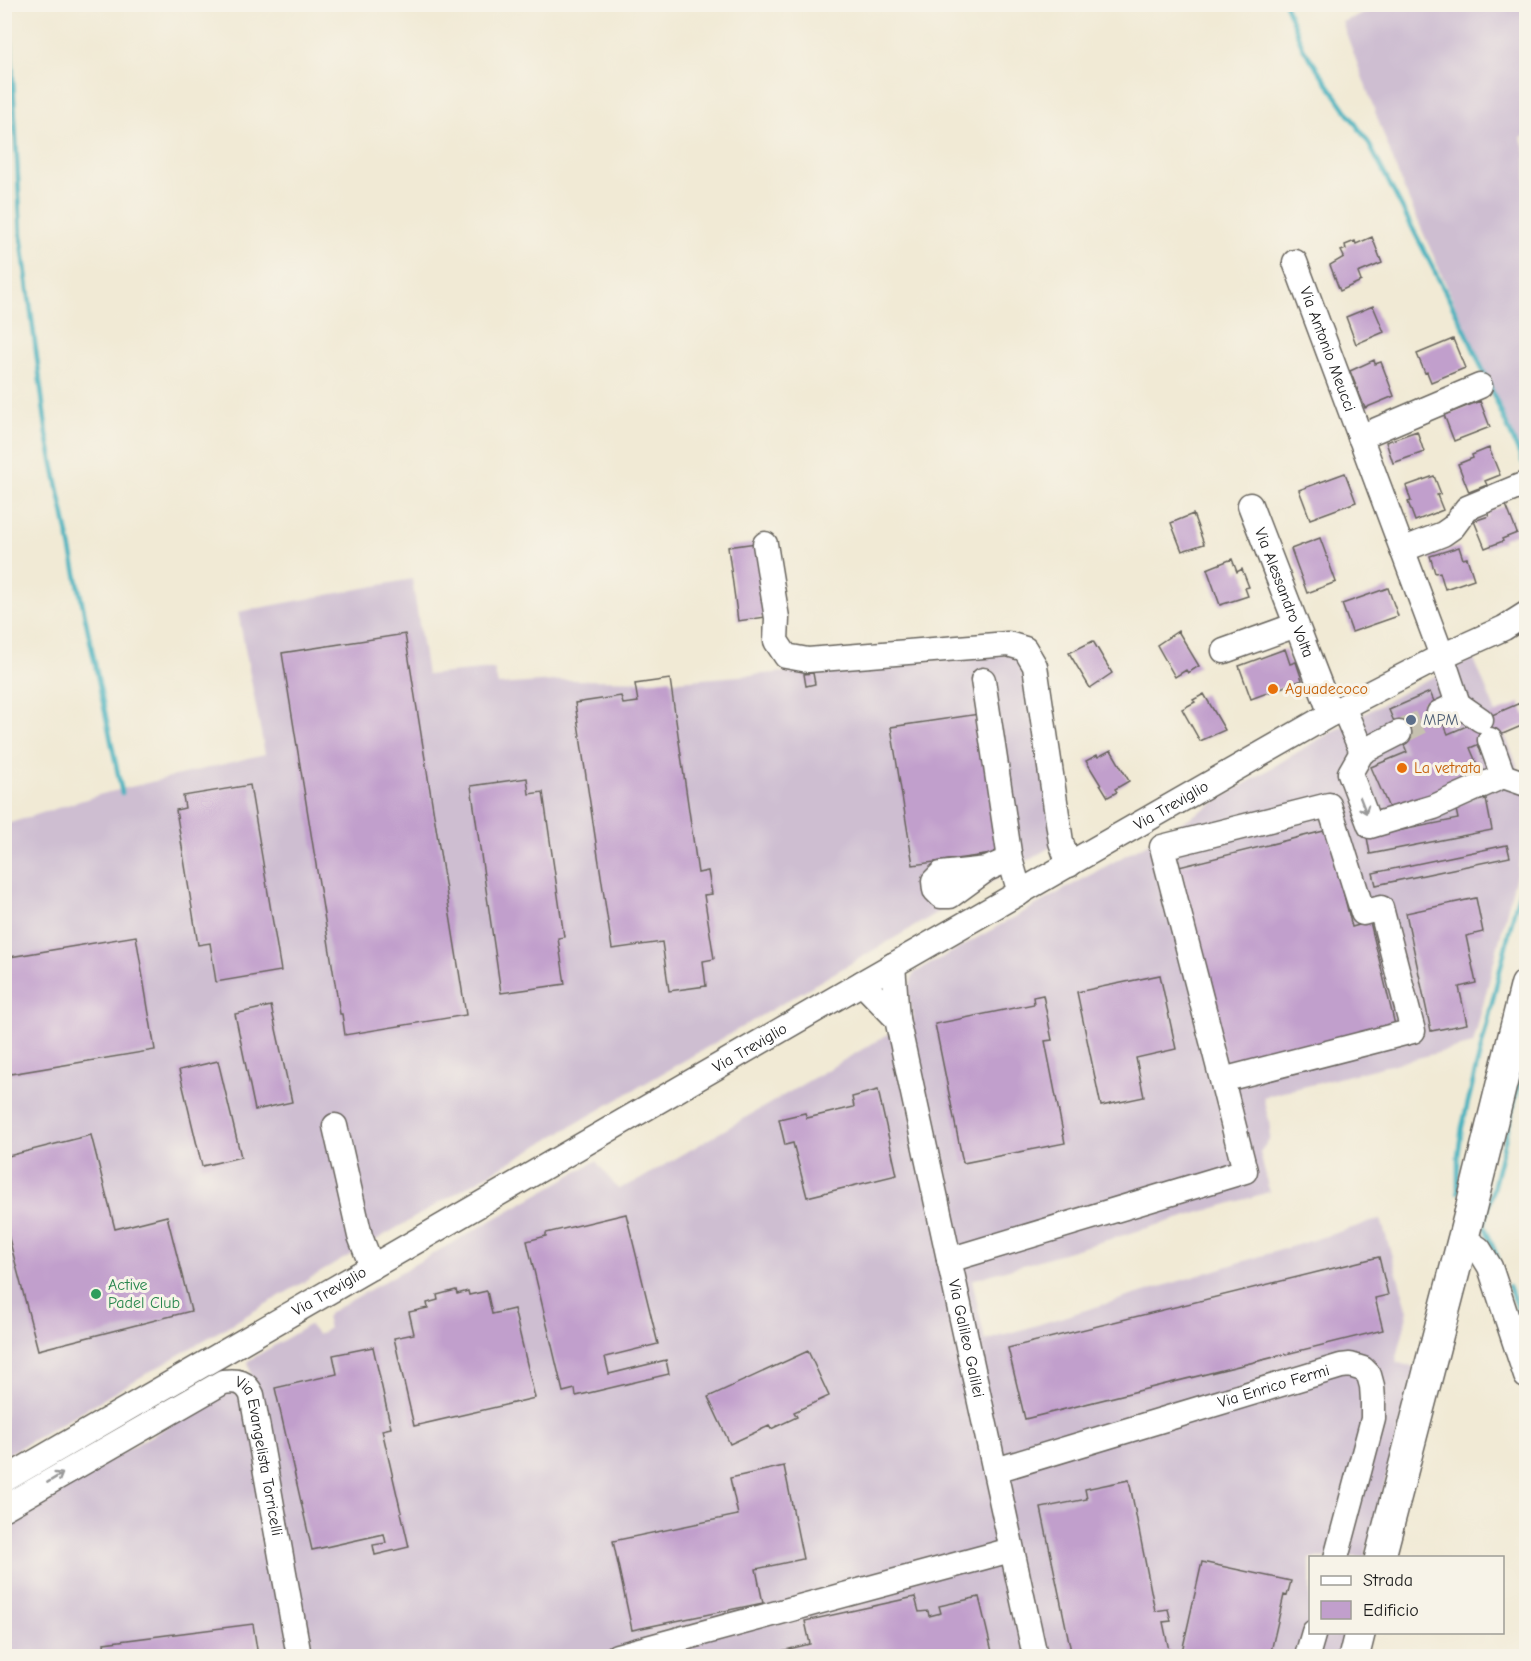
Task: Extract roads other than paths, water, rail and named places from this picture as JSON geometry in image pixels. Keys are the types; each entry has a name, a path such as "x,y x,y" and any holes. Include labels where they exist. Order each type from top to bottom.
{"main road":[{"path":"1380,1556 1527,985"},
{"path":"1354,1656 1360,1634"}],"street":[{"name":"Via Antonio Meucci","path":"1295,262 1442,656 1448,708 1486,730 1503,776"},
{"path":"1360,437 1480,386"},
{"path":"1402,550 1443,534 1453,527 1467,508 1525,484"},
{"name":"Via Alessandro Volta","path":"1250,505 1296,625 1337,711 1362,752"},
{"path":"765,544 777,618 776,641 786,656 808,660 1008,644 1025,649 1035,666 1061,842 1069,865"},
{"name":"Via Treviglio","path":"4,1480 1337,711 1442,656 1515,627 1527,614"},
{"path":"1224,651 1296,625"},
{"path":"983,680 1010,859 1020,893"},
{"path":"1399,733 1362,752 1350,773 1370,826 1434,807 1503,776 1527,784"},
{"path":"949,1260 1245,1171 1162,847 1329,805 1363,913 1381,908 1413,1031 1222,1080"},
{"path":"987,869 1010,859"},
{"name":"Via Galileo Galilei","path":"894,965 897,1019 1035,1656"},
{"path":"862,983 897,1019"},
{"path":"335,1126 360,1236 372,1267"},
{"path":"1463,1238 1479,1249 1490,1267 1527,1376"},
{"name":"Via Enrico Fermi","path":"996,1470 1350,1365 1363,1369 1369,1375 1372,1386 1372,1419 1336,1556"},
{"name":"Via Evangelista Torricelli","path":"4,1508 224,1382 236,1380 245,1384 254,1403 299,1656"},
{"path":"616,1656 1011,1550"},
{"path":"1307,1656 1313,1634"}],"waterway":[{"path":"5,4 11,44 21,235 47,435 122,793"},
{"path":"1285,4 1303,48 1368,142 1466,332 1526,469"},
{"path":"1458,1192 1458,1156 1462,1127 1526,871"},
{"path":"1498,1259 1484,1225 1526,1056"},
{"path":"1509,1286 1526,1331"}],"tunnel":[{"path":"1399,733 1439,713"}],"place":[{"name":"Aguadecoco","path":"1273,689"},
{"name":"MPM","path":"1411,720"},
{"name":"La vetrata","path":"1402,768"},
{"name":"Active Padel Club","path":"96,1294"}]}
